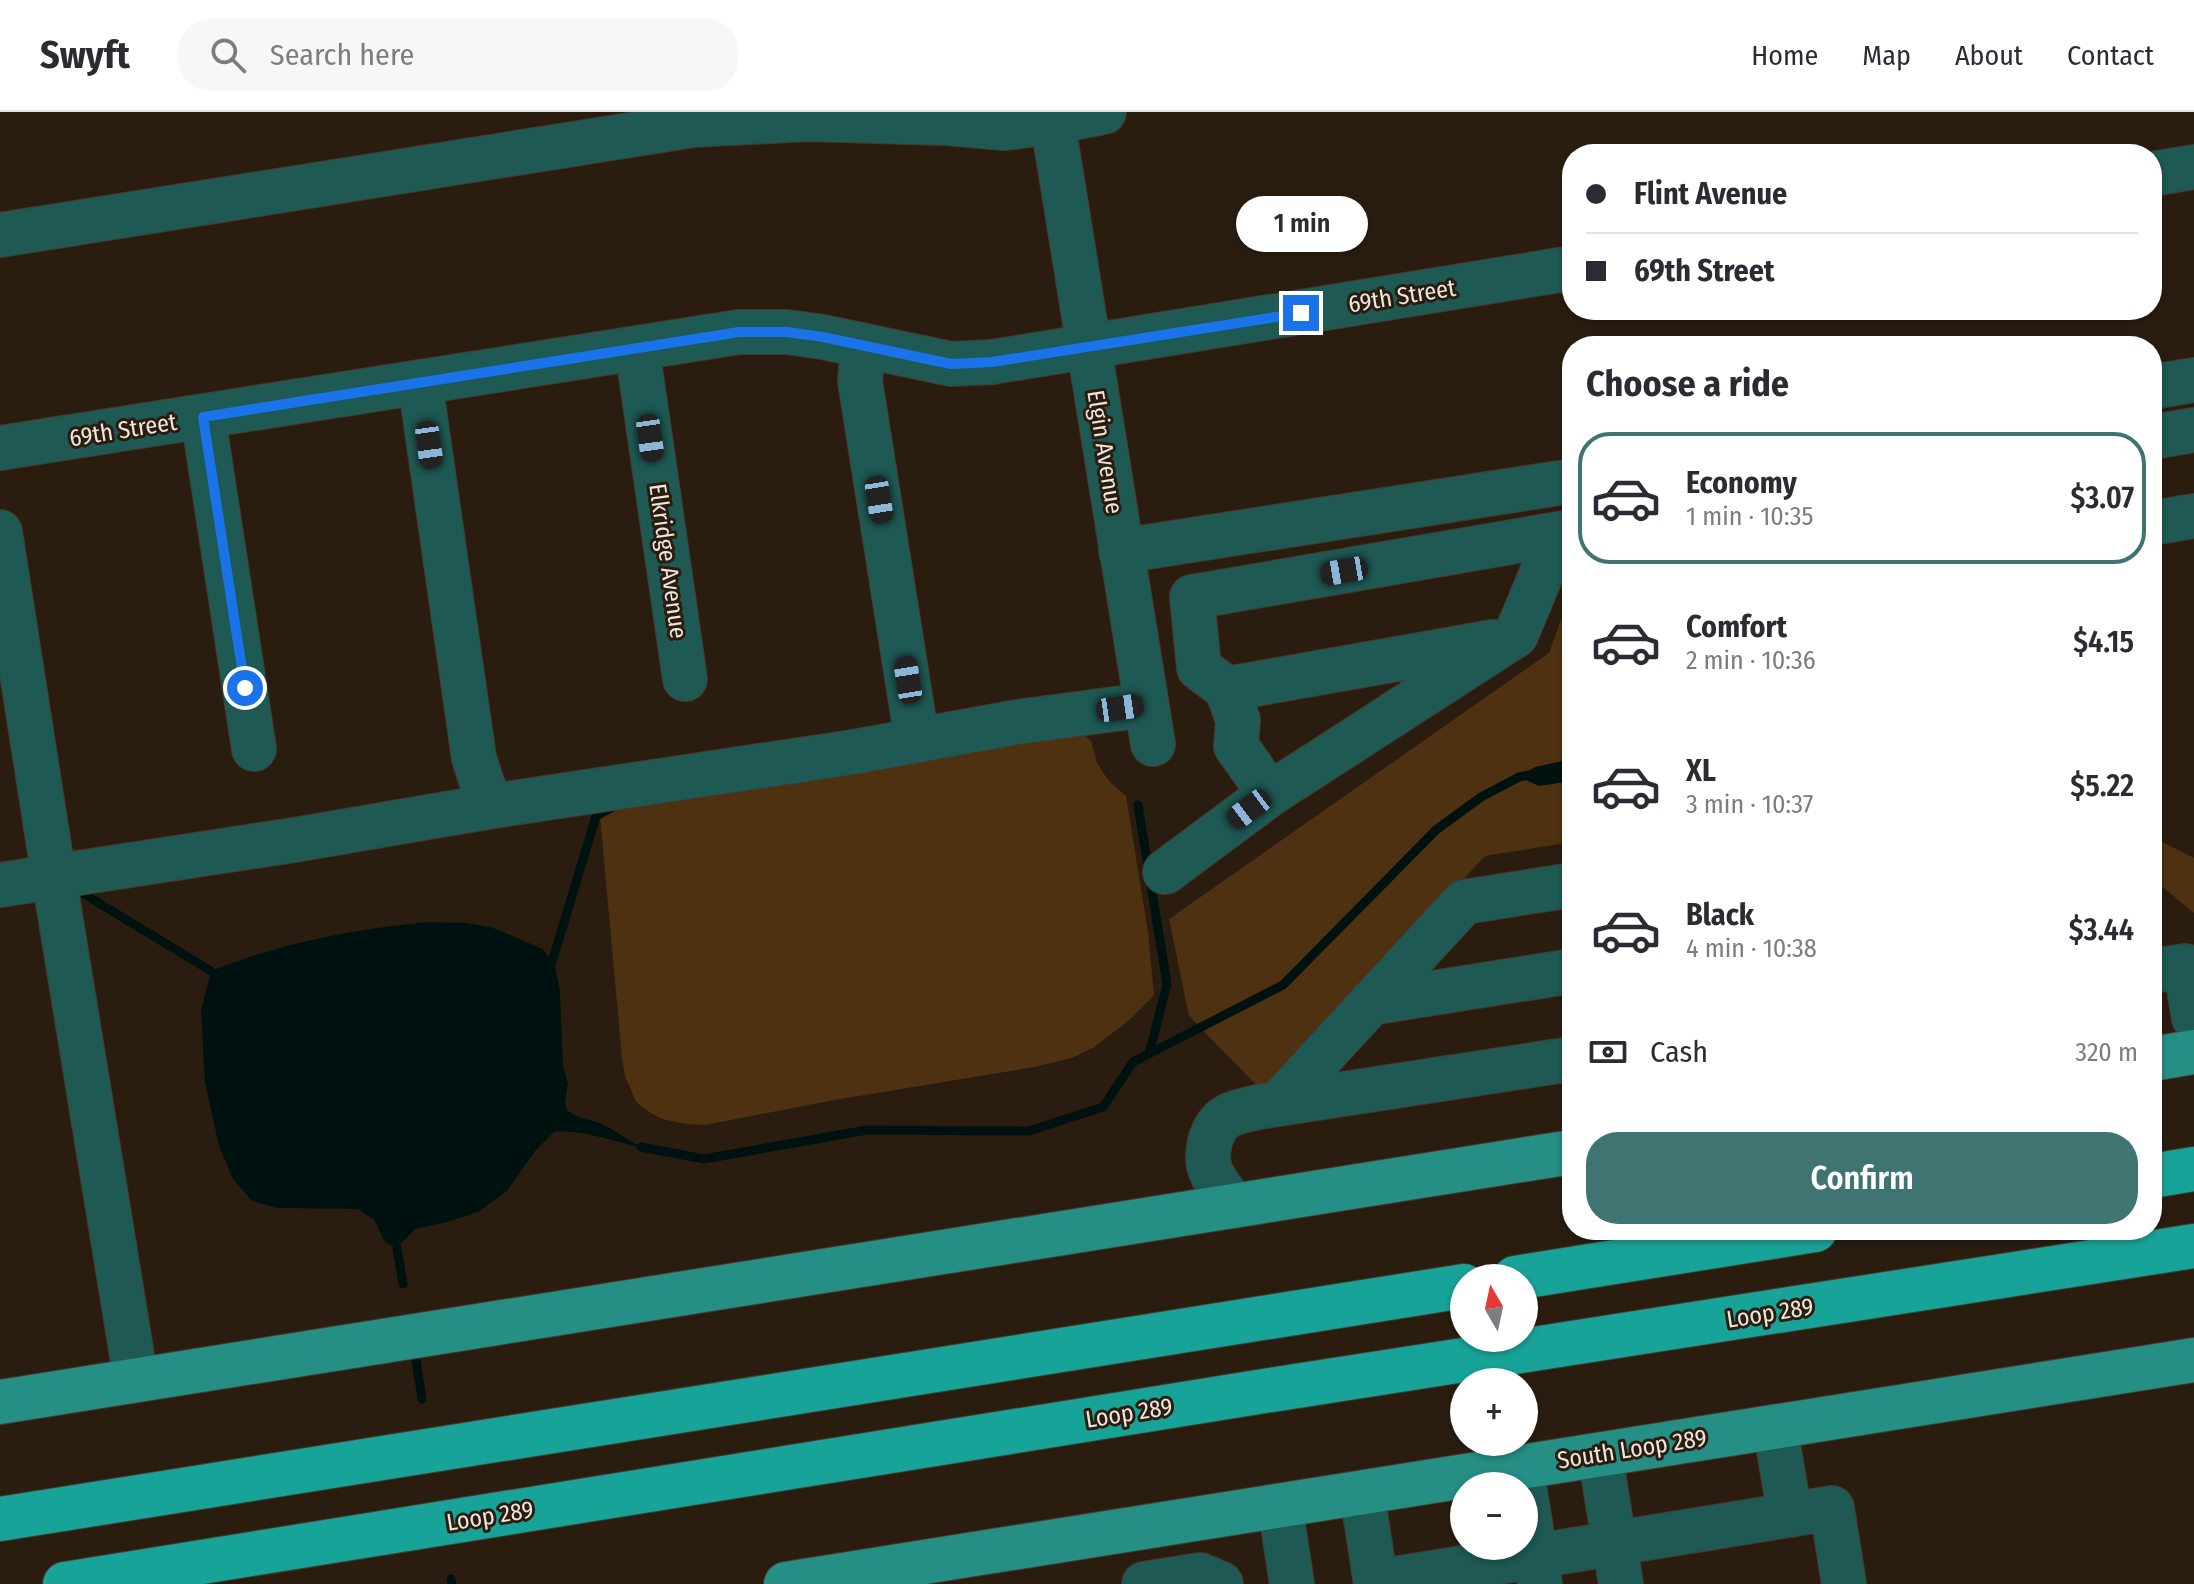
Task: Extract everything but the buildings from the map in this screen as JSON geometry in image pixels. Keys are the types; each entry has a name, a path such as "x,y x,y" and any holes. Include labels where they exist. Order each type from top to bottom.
{"highway":[{"path":"2162,1174 2194,1169"},
{"path":"1538,1274 1752,1240"},
{"name":"Loop 289","path":"65,1584 1258,1392 2194,1246"},
{"path":"0,1519 1450,1288"},
{"path":"136,1584 350,1539"}],"main road":[{"path":"2162,1057 2194,1052"},
{"path":"0,1402 1562,1154"},
{"name":"South Loop 289","path":"786,1584 915,1574 1280,1506 2194,1360"}],"street":[{"path":"0,235 693,125 807,119 1004,128 1052,117 1104,112"},
{"name":"Elgin Avenue","path":"917,740 1017,722 1149,724 1052,117"},
{"path":"2162,172 2194,167"},
{"name":"69th Street","path":"0,448 739,332 811,335 951,364 992,362 1562,270"},
{"path":"0,885 917,740 860,381 863,346"},
{"name":"Elkridge Avenue","path":"637,348 685,679"},
{"path":"2162,385 2194,380"},
{"path":"420,382 474,758 493,806"},
{"path":"203,417 254,749"},
{"path":"2162,435 2194,430"},
{"path":"1121,551 1562,483"},
{"path":"2162,521 2194,516"},
{"path":"0,532 136,1380"},
{"path":"1130,607 1562,534"},
{"path":"1165,872 1270,794 1516,635 1562,539"},
{"path":"1192,597 1199,668 1227,689 1238,720 1236,746 1270,794"},
{"path":"1227,689 1511,638"},
{"path":"1278,1104 1464,902 1562,887"},
{"path":"2162,969 2185,966 2194,1018"},
{"path":"1370,1003 1562,973"},
{"path":"1234,1206 1212,1175 1207,1154 1223,1120 1237,1113 1562,1061"},
{"path":"1775,1427 1790,1515"},
{"path":"1600,1455 1618,1563"},
{"path":"1521,1467 1537,1570"},
{"path":"1362,1493 1376,1583 1618,1563 1790,1515 1832,1508 1844,1584"},
{"path":"1280,1506 1292,1584"},
{"path":"1144,1584 1200,1575 1221,1584"}],"shaded area":[{"path":"1562,617 1562,844 1485,856 1264,1093 1189,1016 1169,919 1549,653"},
{"path":"1077,729 1091,741 1097,763 1104,774 1126,796 1148,932 1154,995 1128,1021 1093,1048 1072,1058 705,1125 662,1119 636,1102 625,1076 622,1057 599,805"},
{"path":"1562,761 1562,783 1539,786 1519,777 1535,767"},
{"path":"2162,842 2194,858 2194,913 2162,886"},
{"path":"429,922 491,927 543,949 555,966 560,992 563,1066 568,1084 567,1110 604,1125 641,1147 587,1134 554,1132 535,1151 507,1191 478,1212 415,1229 397,1248 385,1242 374,1220 358,1209 278,1208 252,1201 233,1179 219,1146 205,1082 201,1011 211,971 318,939"}],"waterway":[{"path":"641,1147 704,1159 867,1130 1029,1131 1103,1107 1133,1062 1283,985 1436,830 1481,797 1529,775"},
{"path":"1138,805 1167,984 1149,1054"},
{"path":"552,962 596,816 613,807"},
{"path":"74,888 211,971"},
{"path":"397,1248 403,1284"},
{"path":"416,1360 422,1399"},
{"path":"451,1579 452,1584"}],"route":[{"path":"245,688 203,417 739,332 787,332 823,337 951,364 992,362 1301,313"}]}
